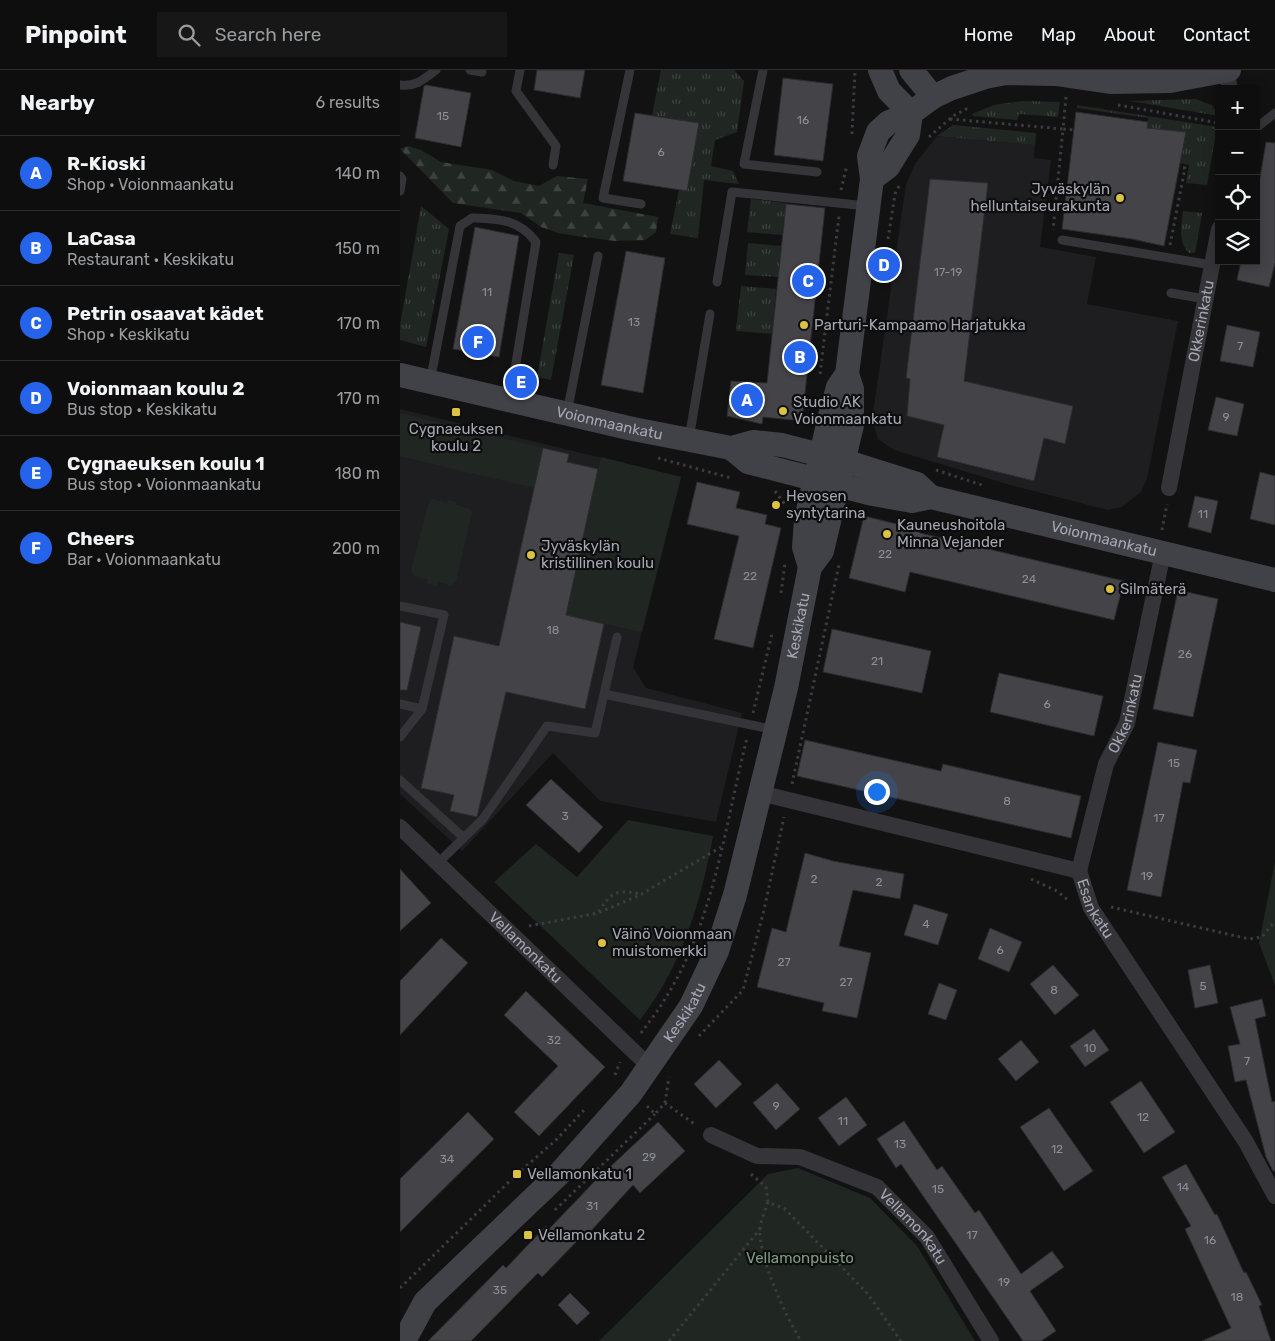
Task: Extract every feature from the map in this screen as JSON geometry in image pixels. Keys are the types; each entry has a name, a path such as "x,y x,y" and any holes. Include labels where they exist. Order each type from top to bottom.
{"street":[{"path":"880,70 889,91 911,113"},
{"path":"911,70 933,97"},
{"name":"Keskikatu","path":"404,1341 425,1302 559,1174 631,1093 691,1006 717,951 755,818 776,730 810,567 822,551 852,425 852,389 847,374 872,179 869,156 878,132 889,122 911,113 933,97 985,77 1006,73 1056,74 1110,82 1170,81 1228,77"},
{"name":"Okkerinkatu","path":"1169,488 1215,250"},
{"name":"Keskikatu","path":"810,567 804,546 806,519 814,479 838,387 847,374"},
{"name":"Voionmaankatu","path":"400,375 567,414 731,448 753,442 782,445 844,461 917,484 931,497"},
{"name":"Voionmaankatu","path":"731,448 748,462 912,501 931,497 1165,539 1275,580"},
{"name":"Okkerinkatu","path":"1079,871 1106,764 1127,723 1165,539"},
{"name":"Esankatu","path":"760,793 1079,871 1091,908 1246,1142 1275,1196"},
{"name":"Vellamonkatu","path":"400,827 650,1068"},
{"name":"Vellamonkatu","path":"711,1135 758,1156 800,1156 877,1188 927,1237 991,1341"}],"lane":[{"path":"400,85 410,86 418,83 436,70"},
{"path":"470,70 482,72"},
{"path":"520,70 516,91 556,146 553,165"},
{"path":"630,70 603,198 641,204"},
{"path":"763,70 744,164 817,172"},
{"path":"1260,125 1275,114"},
{"path":"400,176 402,178 400,191"},
{"path":"717,282 732,192 868,206"},
{"path":"430,382 460,226 472,218 508,222 527,230 536,242 509,400"},
{"path":"1062,240 1212,265"},
{"path":"567,414 598,256"},
{"path":"1171,293 1205,299"},
{"path":"689,440 710,314"},
{"path":"400,606 444,615 422,709 400,737"},
{"path":"438,863 483,819 548,726 596,733 617,638"},
{"path":"604,694 776,730"},
{"path":"400,704 422,709"},
{"path":"400,780 464,838"}],"path":[{"path":"852,137 855,70"},
{"path":"1059,95 1076,98"},
{"path":"1062,240 1052,229 1066,96"},
{"path":"1114,105 1215,122"},
{"path":"924,143 950,119 970,107"},
{"path":"950,119 1074,130"},
{"path":"819,383 840,202 848,164"},
{"path":"1167,258 1185,168 1179,167"},
{"path":"887,247 895,194 902,179"},
{"path":"926,467 988,487"},
{"path":"772,488 788,509"},
{"path":"1165,539 1169,488"},
{"path":"1154,529 1165,539"},
{"path":"779,602 786,554"},
{"path":"711,1135 665,1103 656,1114 614,1078 620,1062 666,998 692,946 711,892 728,811 774,630"},
{"path":"728,811 767,821 784,820 793,822"},
{"path":"528,926 598,913 640,895 721,847"},
{"path":"1024,876 1057,891 1080,910 1105,905 1249,939 1262,937 1275,921"},
{"path":"598,913 607,898 624,891 640,895"},
{"path":"400,1288 517,1174 555,1141 588,1106"},
{"path":"669,1341 760,1228 768,1202 766,1187 745,1168"},
{"path":"768,1202 785,1209 867,1293 901,1341"},
{"path":"760,1228 774,1285 788,1320 801,1341"}],"shaded area":[{"path":"937,136 1035,145 1034,158 1051,160 1040,247 1096,257 1087,304 1178,321 1147,479 1141,492 1122,507 1108,510 1010,485 894,450 878,439 872,420 906,184 915,164"},
{"name":"Jyväskylän kristillinen koulu","path":"400,409 681,477 633,667 646,688 742,713 716,822 600,801 553,753 462,851 400,794"}],"green space":[{"path":"661,70 734,70 744,81 737,132 715,140 711,166 733,171 739,184 704,180 698,238 670,234 679,190 687,191 699,123 652,115"},
{"path":"1195,99 1212,105 1215,110 1215,115 1130,101"},
{"path":"1022,101 1060,102 1058,117 1019,114 1017,120 973,116 972,114 994,105"},
{"path":"1077,105 1215,127 1215,139 1207,185 1186,183 1189,165 1180,163 1186,132 1147,128 1148,118 1077,108"},
{"path":"953,125 1036,133 1035,145 937,136"},
{"path":"408,146 421,150 441,162 492,170 514,181 539,186 557,176 588,179 583,203 658,217 656,232 645,240 615,241 576,236 558,233 541,227 521,213 453,203 400,149"},
{"path":"751,199 786,203 782,235 747,232"},
{"path":"421,206 449,229 426,347 400,340 400,325"},
{"path":"1183,211 1202,213 1195,253 1189,253 1183,244 1181,233"},
{"path":"748,243 781,246 778,277 745,275"},
{"path":"559,253 574,255 551,380 537,377"},
{"path":"741,286 776,289 772,334 736,331"},
{"path":"400,413 543,448 534,488 400,456"},
{"path":"601,457 681,477 642,632 566,615"},
{"path":"432,499 447,503 448,500 456,502 456,505 470,509 472,512 456,582 451,585 438,582 437,586 427,583 428,579 415,577 411,571 429,501"},
{"path":"628,820 713,836 696,909 688,932 667,978 640,1020 494,882 536,844 577,877"},
{"path":"1275,862 1275,985 1259,943"},
{"name":"Vellamonpuisto","path":"798,1168 870,1198 917,1246 975,1341 599,1341 768,1174"}],"building":[{"path":"537,70 585,70 580,98 534,90"},
{"path":"783,78 833,84 823,161 774,155"},
{"path":"424,86 471,93 461,147 415,138"},
{"name":"Jyväskylän helluntaiseurakunta","path":"1076,112 1148,122 1147,128 1186,132 1164,246 1132,239 1062,229"},
{"path":"635,113 699,123 687,191 623,181"},
{"path":"1266,142 1275,143 1275,263 1269,287 1237,280 1240,265 1260,265 1260,177"},
{"path":"930,179 988,183 964,381 1073,406 1065,444 1044,438 1034,481 937,457 944,425 907,416 910,379 906,378"},
{"path":"786,204 825,208 802,421 763,417 762,424 727,416 731,381 767,383"},
{"path":"475,227 519,236 499,357 453,349"},
{"path":"626,251 665,258 643,393 601,385"},
{"path":"1227,325 1260,332 1253,367 1220,361"},
{"path":"1216,397 1244,404 1237,436 1208,430"},
{"path":"543,448 569,454 567,462 598,469 566,615 604,624 585,709 506,692 477,817 450,811 454,795 421,788 454,636 499,646"},
{"path":"1260,472 1275,476 1275,525 1250,519"},
{"path":"697,482 740,492 736,508 767,515 765,524 781,528 753,648 714,639 739,536 687,524"},
{"path":"1195,496 1218,501 1211,533 1188,527"},
{"path":"864,516 921,530 920,533 1124,581 1114,620 910,572 905,592 849,578"},
{"path":"1178,590 1218,599 1193,717 1153,709"},
{"path":"400,622 421,627 407,690 400,690"},
{"path":"832,629 931,651 922,693 823,672"},
{"path":"999,673 1103,696 1094,736 990,712"},
{"path":"805,740 941,771 943,764 1081,796 1071,838 797,776"},
{"path":"1158,742 1197,750 1190,783 1183,782 1161,897 1127,890"},
{"path":"551,779 603,827 579,853 526,805"},
{"path":"805,853 833,861 904,874 900,899 853,890 839,946 871,953 857,1018 822,1011 824,1003 757,987 772,928 786,932"},
{"path":"400,869 431,903 400,931"},
{"path":"914,904 948,914 938,945 904,935"},
{"path":"990,928 1022,942 1009,972 978,959"},
{"path":"441,938 468,963 400,1035 400,981"},
{"path":"1053,965 1079,995 1055,1015 1030,984"},
{"path":"1210,965 1218,1003 1195,1008 1188,970"},
{"path":"939,983 957,990 946,1020 928,1014"},
{"path":"526,991 605,1067 539,1136 514,1112 558,1066 504,1015"},
{"path":"1262,999 1266,1016 1255,1019 1272,1102 1275,1101 1275,1171 1273,1171 1266,1157 1246,1080 1235,1082 1228,1046 1240,1044 1230,1007"},
{"path":"1094,1029 1109,1050 1085,1067 1070,1046"},
{"path":"1021,1040 1039,1062 1016,1081 998,1059"},
{"path":"719,1060 742,1084 716,1108 694,1084"},
{"path":"1141,1081 1175,1132 1144,1153 1110,1102"},
{"path":"777,1083 800,1109 776,1130 753,1103"},
{"path":"846,1097 867,1125 839,1146 818,1118"},
{"path":"1049,1108 1093,1171 1064,1191 1020,1127"},
{"path":"468,1112 494,1139 400,1232 400,1179"},
{"path":"904,1121 937,1170 942,1166 975,1213 979,1210 1021,1274 1052,1251 1064,1267 1030,1291 1056,1331 1041,1341 1023,1341 901,1164 896,1168 877,1139"},
{"path":"658,1122 685,1151 640,1193 633,1185 589,1233 587,1231 542,1277 538,1273 471,1341 428,1341 503,1265 506,1268 546,1226 549,1229 594,1182"},
{"path":"1186,1164 1215,1215 1217,1214 1244,1273 1246,1272 1262,1305 1259,1306 1271,1341 1202,1341 1231,1328 1185,1229 1191,1226 1162,1177"},
{"path":"570,1293 590,1313 577,1325 558,1305"}],"place":[{"name":"Jyväskylän helluntaiseurakunta","path":"1120,198"},
{"name":"Voionmaan koulu 2","path":"884,265"},
{"name":"Petrin osaavat kädet","path":"808,281"},
{"name":"Parturi-Kampaamo Harjatukka","path":"804,325"},
{"name":"Cheers","path":"478,342"},
{"name":"LaCasa","path":"800,357"},
{"name":"Cygnaeuksen koulu 1","path":"521,382"},
{"name":"R-Kioski","path":"747,400"},
{"name":"Studio AK Voionmaankatu","path":"783,411"},
{"name":"Cygnaeuksen koulu 2","path":"456,412"},
{"name":"Hevosen syntytarina","path":"776,505"},
{"name":"Kauneushoitola Minna Vejander","path":"887,534"},
{"name":"Jyväskylän kristillinen koulu","path":"531,555"},
{"name":"Silmäterä","path":"1110,589"},
{"name":"Väinö Voionmaan muistomerkki","path":"602,943"},
{"name":"Vellamonkatu 1","path":"517,1174"},
{"name":"Vellamonkatu 2","path":"528,1235"}]}
